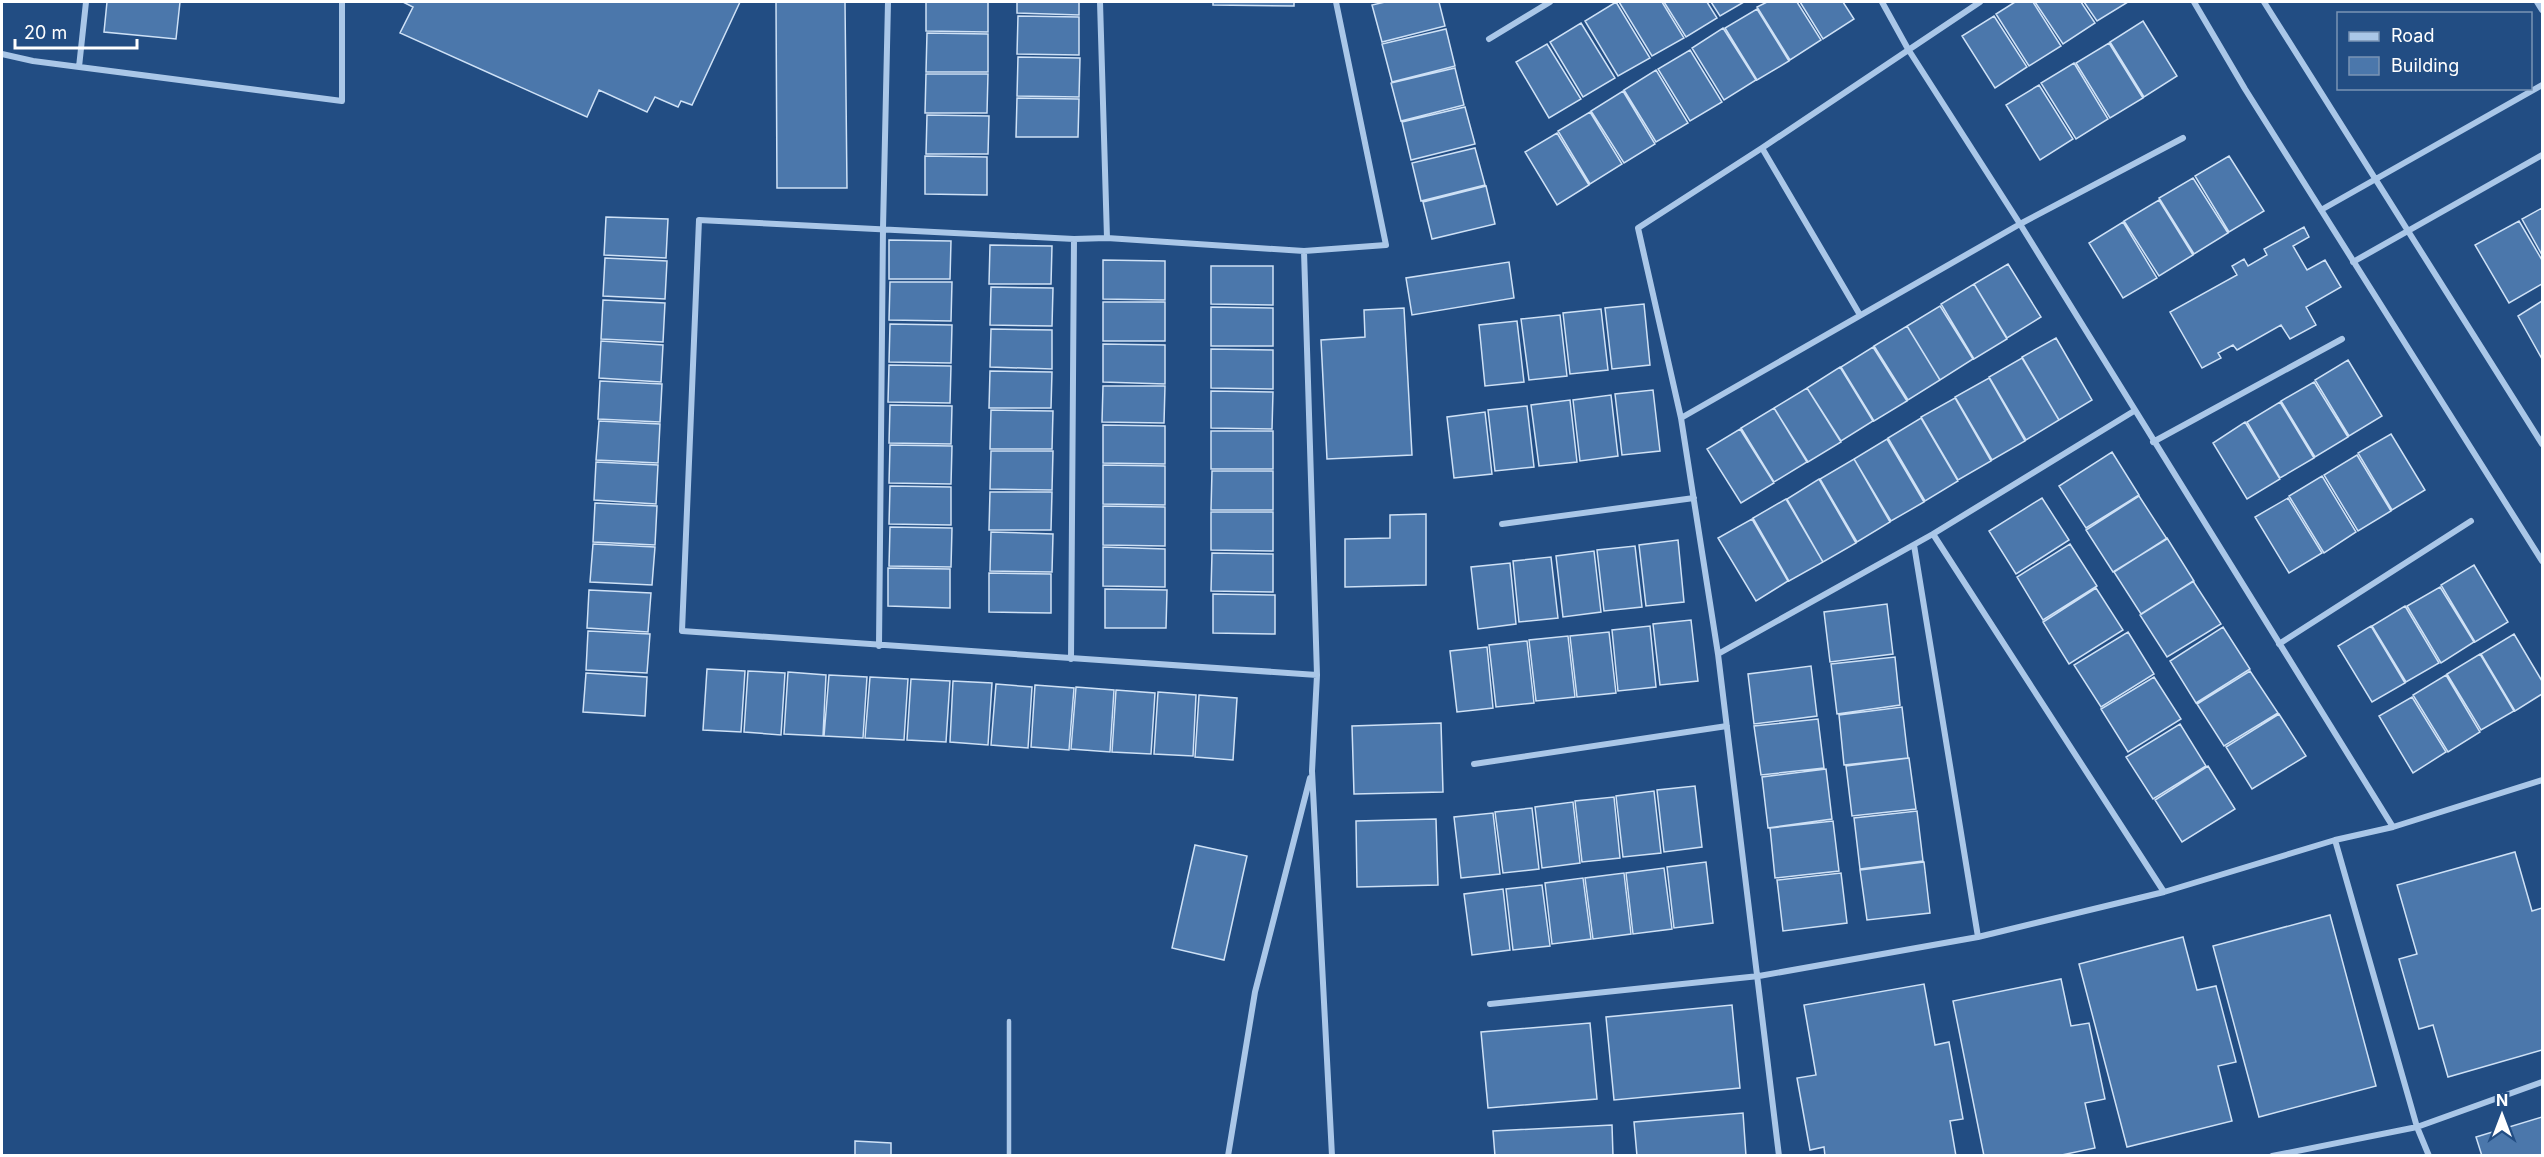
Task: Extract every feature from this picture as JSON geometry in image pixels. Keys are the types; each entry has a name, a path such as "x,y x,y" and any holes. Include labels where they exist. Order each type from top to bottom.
{"street":[{"path":"79,67 86,2"},
{"path":"2,54 79,67 342,101 342,2"},
{"path":"879,646 883,228 888,2"},
{"path":"1101,2 1107,238"},
{"path":"1317,675 682,631 699,220 1074,239 1107,238 1304,251 1386,245 1335,2"},
{"path":"1489,39 1550,2"},
{"path":"1882,2 1908,49 2020,224 2393,827"},
{"path":"1779,1155 1718,654 1681,418 1638,228 1980,2"},
{"path":"2194,2 2245,89 2542,561"},
{"path":"2264,2 2542,444"},
{"path":"2537,2 2542,10"},
{"path":"2321,210 2542,85"},
{"path":"1681,418 2020,224 2183,138"},
{"path":"1762,148 1860,315"},
{"path":"2353,262 2542,155"},
{"path":"1071,659 1074,239"},
{"path":"1304,251 1317,675 1312,771 1332,1155"},
{"path":"2153,442 2342,339"},
{"path":"1718,654 1933,534 2134,411"},
{"path":"1502,524 1694,498"},
{"path":"2279,644 2471,521"},
{"path":"1933,534 2164,892"},
{"path":"1914,544 1978,938"},
{"path":"1474,764 1727,726"},
{"path":"1228,1155 1255,992 1312,771"},
{"path":"1490,1004 1759,976 1978,938 2164,892 2335,840 2393,827 2542,780"},
{"path":"2335,840 2417,1127 2430,1155"},
{"path":"2272,1155 2417,1127 2542,1082"}],"lane":[{"path":"1008,1155 1009,1021"}],"building":[{"path":"107,2 180,2 176,39 104,32"},
{"path":"403,2 740,2 692,105 681,101 678,107 655,97 647,112 599,90 587,117 400,33 413,7"},
{"path":"776,2 845,2 847,188 777,188"},
{"path":"926,2 988,2 988,32 926,31"},
{"path":"1017,2 1079,2 1079,15 1017,13"},
{"path":"1213,2 1294,2 1294,6 1213,5"},
{"path":"1385,2 1439,2 1445,26 1382,42 1372,5"},
{"path":"1616,2 1650,58 1618,76 1585,21"},
{"path":"1619,2 1662,2 1684,38 1652,56"},
{"path":"1664,2 1707,2 1717,18 1686,37"},
{"path":"1711,2 1744,2 1720,16"},
{"path":"1767,2 1797,2 1821,40 1790,60 1757,7"},
{"path":"1800,2 1843,2 1854,19 1823,39"},
{"path":"2015,2 2033,2 2061,46 2029,66 1996,14"},
{"path":"2035,2 2081,2 2095,23 2063,44"},
{"path":"2084,2 2128,2 2097,21"},
{"path":"1757,9 1789,61 1757,80 1725,28"},
{"path":"1018,16 1079,17 1079,55 1017,54"},
{"path":"1994,16 2027,67 1995,88 1962,36"},
{"path":"2143,21 2177,76 2144,97 2110,42"},
{"path":"1581,23 1615,78 1583,97 1550,42"},
{"path":"1723,28 1756,80 1724,100 1692,48"},
{"path":"1446,29 1455,66 1392,82 1382,44"},
{"path":"927,33 988,34 988,72 926,72"},
{"path":"2109,43 2143,98 2110,118 2076,63"},
{"path":"1547,44 1581,99 1549,118 1516,62"},
{"path":"1690,50 1722,102 1690,121 1658,69"},
{"path":"1018,57 1080,58 1079,97 1017,96"},
{"path":"2074,63 2108,119 2076,139 2041,83"},
{"path":"1455,68 1464,105 1401,121 1391,83"},
{"path":"1656,70 1688,123 1656,142 1624,90"},
{"path":"926,74 988,74 987,113 925,113"},
{"path":"2039,85 2073,139 2040,160 2006,105"},
{"path":"1623,91 1655,144 1624,163 1591,111"},
{"path":"1017,98 1079,99 1078,137 1016,137"},
{"path":"1465,107 1475,144 1411,160 1402,122"},
{"path":"1590,112 1622,164 1590,184 1558,131"},
{"path":"927,115 989,116 988,154 926,154"},
{"path":"1557,133 1589,185 1557,205 1525,152"},
{"path":"1475,148 1485,185 1421,201 1412,163"},
{"path":"925,156 987,157 987,195 925,194"},
{"path":"2229,156 2264,211 2229,232 2195,176"},
{"path":"2193,178 2228,233 2194,254 2159,198"},
{"path":"1486,186 1495,224 1432,239 1423,202"},
{"path":"2159,200 2193,255 2159,276 2124,221"},
{"path":"2542,208 2542,255 2522,219"},
{"path":"606,217 668,219 666,258 604,255"},
{"path":"2519,221 2542,260 2542,284 2509,303 2475,245"},
{"path":"2123,222 2157,278 2123,298 2089,243"},
{"path":"2304,227 2309,237 2293,246 2307,270 2325,260 2341,287 2306,307 2316,325 2290,339 2281,325 2237,350 2233,345 2218,353 2221,358 2202,368 2170,312 2237,275 2232,266 2244,259 2248,266 2267,255 2264,249"},
{"path":"889,240 951,241 950,279 889,279"},
{"path":"990,245 1052,246 1051,284 989,284"},
{"path":"605,258 667,261 665,299 603,296"},
{"path":"1103,260 1165,261 1165,300 1103,299"},
{"path":"1509,262 1514,298 1412,315 1406,278"},
{"path":"2008,264 2041,317 2007,338 1974,284"},
{"path":"1211,266 1273,266 1273,305 1211,304"},
{"path":"890,282 952,282 951,321 889,320"},
{"path":"1974,284 2007,339 1974,359 1941,304"},
{"path":"991,287 1053,288 1052,326 990,325"},
{"path":"603,300 665,303 663,342 601,339"},
{"path":"2542,301 2542,359 2518,316"},
{"path":"1103,302 1165,302 1165,341 1103,341"},
{"path":"1644,304 1650,365 1612,369 1605,308"},
{"path":"1940,306 1973,359 1940,380 1907,326"},
{"path":"1211,307 1273,308 1273,346 1211,346"},
{"path":"1404,308 1412,455 1327,459 1321,340 1365,337 1364,310"},
{"path":"1601,309 1608,370 1570,374 1563,313"},
{"path":"1560,315 1567,376 1529,380 1521,319"},
{"path":"1517,321 1524,382 1485,386 1479,325"},
{"path":"890,324 952,325 951,363 889,362"},
{"path":"1907,326 1940,380 1908,400 1874,346"},
{"path":"991,329 1052,330 1052,369 990,367"},
{"path":"2056,338 2092,400 2059,420 2022,357"},
{"path":"601,341 663,345 661,382 599,378"},
{"path":"1103,344 1165,345 1165,384 1103,382"},
{"path":"1873,347 1907,401 1874,421 1841,367"},
{"path":"1211,349 1273,350 1273,389 1211,388"},
{"path":"2022,358 2059,420 2026,440 1989,377"},
{"path":"2348,360 2382,416 2349,436 2315,380"},
{"path":"889,365 951,366 950,403 888,402"},
{"path":"1840,367 1873,421 1841,441 1807,388"},
{"path":"990,371 1052,372 1051,408 989,408"},
{"path":"1989,378 2025,441 1992,460 1955,397"},
{"path":"600,381 662,384 660,422 598,419"},
{"path":"2314,382 2348,437 2315,457 2281,401"},
{"path":"1103,386 1165,386 1164,423 1102,422"},
{"path":"1807,388 1841,442 1808,462 1774,408"},
{"path":"1653,390 1660,451 1622,455 1615,394"},
{"path":"1211,391 1273,392 1272,429 1211,428"},
{"path":"1611,395 1618,456 1580,461 1573,400"},
{"path":"1955,398 1991,461 1958,480 1921,417"},
{"path":"1570,400 1577,462 1539,466 1531,405"},
{"path":"2280,402 2314,458 2280,478 2247,422"},
{"path":"890,405 952,406 951,444 889,443"},
{"path":"1527,406 1534,467 1495,471 1488,410"},
{"path":"1774,408 1807,462 1774,482 1741,428"},
{"path":"991,410 1053,411 1052,449 990,449"},
{"path":"1485,412 1492,474 1454,478 1447,417"},
{"path":"1921,418 1958,481 1925,501 1888,438"},
{"path":"599,421 660,424 658,463 596,460"},
{"path":"2245,422 2280,479 2247,499 2213,443"},
{"path":"1103,425 1165,426 1165,464 1103,463"},
{"path":"1740,429 1774,483 1741,503 1707,449"},
{"path":"1211,431 1273,431 1273,469 1211,469"},
{"path":"2391,434 2425,490 2392,510 2358,453"},
{"path":"1887,439 1924,502 1891,521 1854,459"},
{"path":"890,445 952,446 951,484 889,483"},
{"path":"991,451 1053,451 1052,490 990,489"},
{"path":"2112,452 2139,495 2086,528 2059,486"},
{"path":"2357,455 2391,511 2358,531 2324,475"},
{"path":"1854,459 1890,522 1857,542 1820,479"},
{"path":"596,462 658,465 656,504 594,500"},
{"path":"1103,465 1165,466 1165,505 1103,504"},
{"path":"1212,471 1273,471 1273,510 1211,510"},
{"path":"2322,476 2356,532 2324,553 2289,496"},
{"path":"1819,479 1856,543 1823,562 1787,499"},
{"path":"890,486 951,487 951,525 889,524"},
{"path":"990,492 1052,492 1051,530 989,530"},
{"path":"2139,496 2167,539 2113,572 2086,530"},
{"path":"2042,498 2069,540 2016,574 1989,531"},
{"path":"2288,498 2322,553 2289,573 2255,517"},
{"path":"1786,499 1823,562 1789,581 1753,518"},
{"path":"595,503 657,506 655,545 593,542"},
{"path":"1103,506 1165,507 1165,546 1103,545"},
{"path":"1211,512 1273,512 1273,551 1211,550"},
{"path":"1426,514 1426,585 1345,587 1345,539 1390,538 1390,515"},
{"path":"1752,519 1788,581 1756,601 1718,538"},
{"path":"890,527 952,528 951,567 889,566"},
{"path":"991,532 1053,534 1052,572 990,571"},
{"path":"2167,538 2194,581 2141,614 2114,572"},
{"path":"1678,540 1684,602 1646,606 1639,545"},
{"path":"593,544 655,547 652,585 590,582"},
{"path":"2070,544 2097,586 2043,620 2017,577"},
{"path":"1635,546 1642,607 1604,611 1597,550"},
{"path":"1103,547 1165,549 1165,587 1103,586"},
{"path":"1594,551 1601,612 1563,617 1556,556"},
{"path":"1212,553 1273,554 1273,592 1211,591"},
{"path":"1551,557 1558,618 1519,622 1513,561"},
{"path":"1510,563 1516,624 1478,629 1471,567"},
{"path":"2474,565 2508,622 2475,642 2441,585"},
{"path":"888,568 950,569 950,608 888,606"},
{"path":"989,573 1051,574 1051,613 989,612"},
{"path":"2193,581 2221,624 2167,657 2140,615"},
{"path":"2440,587 2474,642 2441,663 2407,606"},
{"path":"2096,588 2123,630 2069,664 2043,622"},
{"path":"1105,589 1167,590 1166,628 1105,628"},
{"path":"589,590 651,593 648,632 587,628"},
{"path":"1213,594 1275,595 1275,634 1213,633"},
{"path":"1887,604 1893,654 1830,662 1824,612"},
{"path":"2405,606 2439,663 2406,682 2372,626"},
{"path":"1691,620 1698,681 1660,685 1653,624"},
{"path":"1650,626 1656,687 1618,691 1612,630"},
{"path":"2371,626 2405,683 2372,702 2338,646"},
{"path":"2223,627 2250,669 2196,703 2170,661"},
{"path":"588,631 650,634 647,673 586,670"},
{"path":"1609,632 1616,693 1577,697 1570,636"},
{"path":"2128,632 2154,674 2101,707 2074,665"},
{"path":"2514,634 2542,681 2542,694 2515,711 2481,654"},
{"path":"1568,636 1575,697 1536,701 1529,640"},
{"path":"1527,641 1534,703 1496,707 1489,645"},
{"path":"1487,647 1493,708 1457,712 1450,651"},
{"path":"2480,654 2514,711 2481,730 2447,674"},
{"path":"1895,657 1900,705 1837,714 1831,664"},
{"path":"1811,666 1817,716 1754,724 1748,674"},
{"path":"707,669 745,671 741,732 703,730"},
{"path":"748,671 785,673 781,735 744,732"},
{"path":"2250,671 2278,713 2224,746 2197,704"},
{"path":"788,672 826,675 823,736 784,734"},
{"path":"586,673 647,677 645,716 583,712"},
{"path":"829,675 867,677 863,738 824,736"},
{"path":"2446,675 2480,732 2448,752 2413,695"},
{"path":"870,677 908,679 904,740 865,738"},
{"path":"2154,677 2181,719 2128,752 2101,709"},
{"path":"911,679 950,681 946,742 907,740"},
{"path":"953,681 992,683 988,745 950,742"},
{"path":"996,684 1032,687 1028,748 991,745"},
{"path":"1035,685 1074,688 1069,750 1031,747"},
{"path":"1076,687 1114,690 1110,752 1071,749"},
{"path":"1116,690 1155,693 1151,754 1112,752"},
{"path":"1158,692 1196,695 1193,756 1154,754"},
{"path":"1199,695 1237,698 1233,760 1195,757"},
{"path":"2412,697 2446,752 2413,773 2379,716"},
{"path":"1902,707 1908,758 1844,765 1839,715"},
{"path":"2279,714 2306,756 2252,789 2226,747"},
{"path":"1818,719 1824,768 1761,775 1754,726"},
{"path":"1441,723 1443,792 1354,794 1352,726"},
{"path":"2180,724 2206,766 2153,799 2126,757"},
{"path":"1909,758 1916,809 1852,816 1846,766"},
{"path":"2208,766 2235,809 2182,842 2155,800"},
{"path":"1826,769 1832,819 1768,828 1762,777"},
{"path":"1695,786 1702,847 1664,852 1657,790"},
{"path":"1654,791 1661,853 1623,857 1616,796"},
{"path":"1614,797 1620,858 1582,862 1575,801"},
{"path":"1573,802 1580,863 1542,868 1535,807"},
{"path":"1532,808 1539,869 1503,873 1495,812"},
{"path":"1917,811 1923,861 1860,869 1854,818"},
{"path":"1493,813 1500,874 1461,878 1454,817"},
{"path":"1436,819 1438,885 1357,887 1356,821"},
{"path":"1833,821 1839,871 1775,878 1770,828"},
{"path":"1195,845 1247,856 1224,960 1172,948"},
{"path":"2515,852 2532,911 2542,908 2542,1050 2448,1077 2433,1025 2419,1029 2399,959 2417,954 2397,885"},
{"path":"1706,862 1713,923 1674,928 1667,867"},
{"path":"1924,862 1930,913 1867,920 1860,870"},
{"path":"1664,868 1672,929 1633,934 1626,873"},
{"path":"1624,873 1631,934 1593,939 1585,878"},
{"path":"1841,873 1847,923 1783,931 1777,880"},
{"path":"1583,878 1591,939 1552,944 1545,883"},
{"path":"1542,885 1550,946 1513,950 1506,889"},
{"path":"1503,889 1510,950 1472,955 1464,894"},
{"path":"2330,915 2376,1086 2259,1117 2213,946"},
{"path":"2183,937 2197,990 2216,986 2236,1062 2218,1066 2232,1121 2127,1147 2079,964"},
{"path":"2061,979 2071,1026 2089,1023 2105,1099 2085,1103 2095,1148 2057,1156 1984,1156 1953,1001"},
{"path":"1924,984 1935,1045 1949,1042 1963,1119 1950,1121 1956,1156 1825,1156 1824,1147 1810,1150 1797,1078 1816,1075 1804,1005"},
{"path":"1732,1005 1740,1088 1614,1100 1606,1017"},
{"path":"1590,1023 1597,1099 1488,1108 1481,1032"},
{"path":"1743,1113 1746,1156 1637,1156 1634,1122"},
{"path":"2542,1117 2542,1156 2482,1156 2476,1137"},
{"path":"1612,1125 1613,1156 1495,1156 1493,1131"},
{"path":"855,1141 891,1143 891,1156 855,1156"}]}
